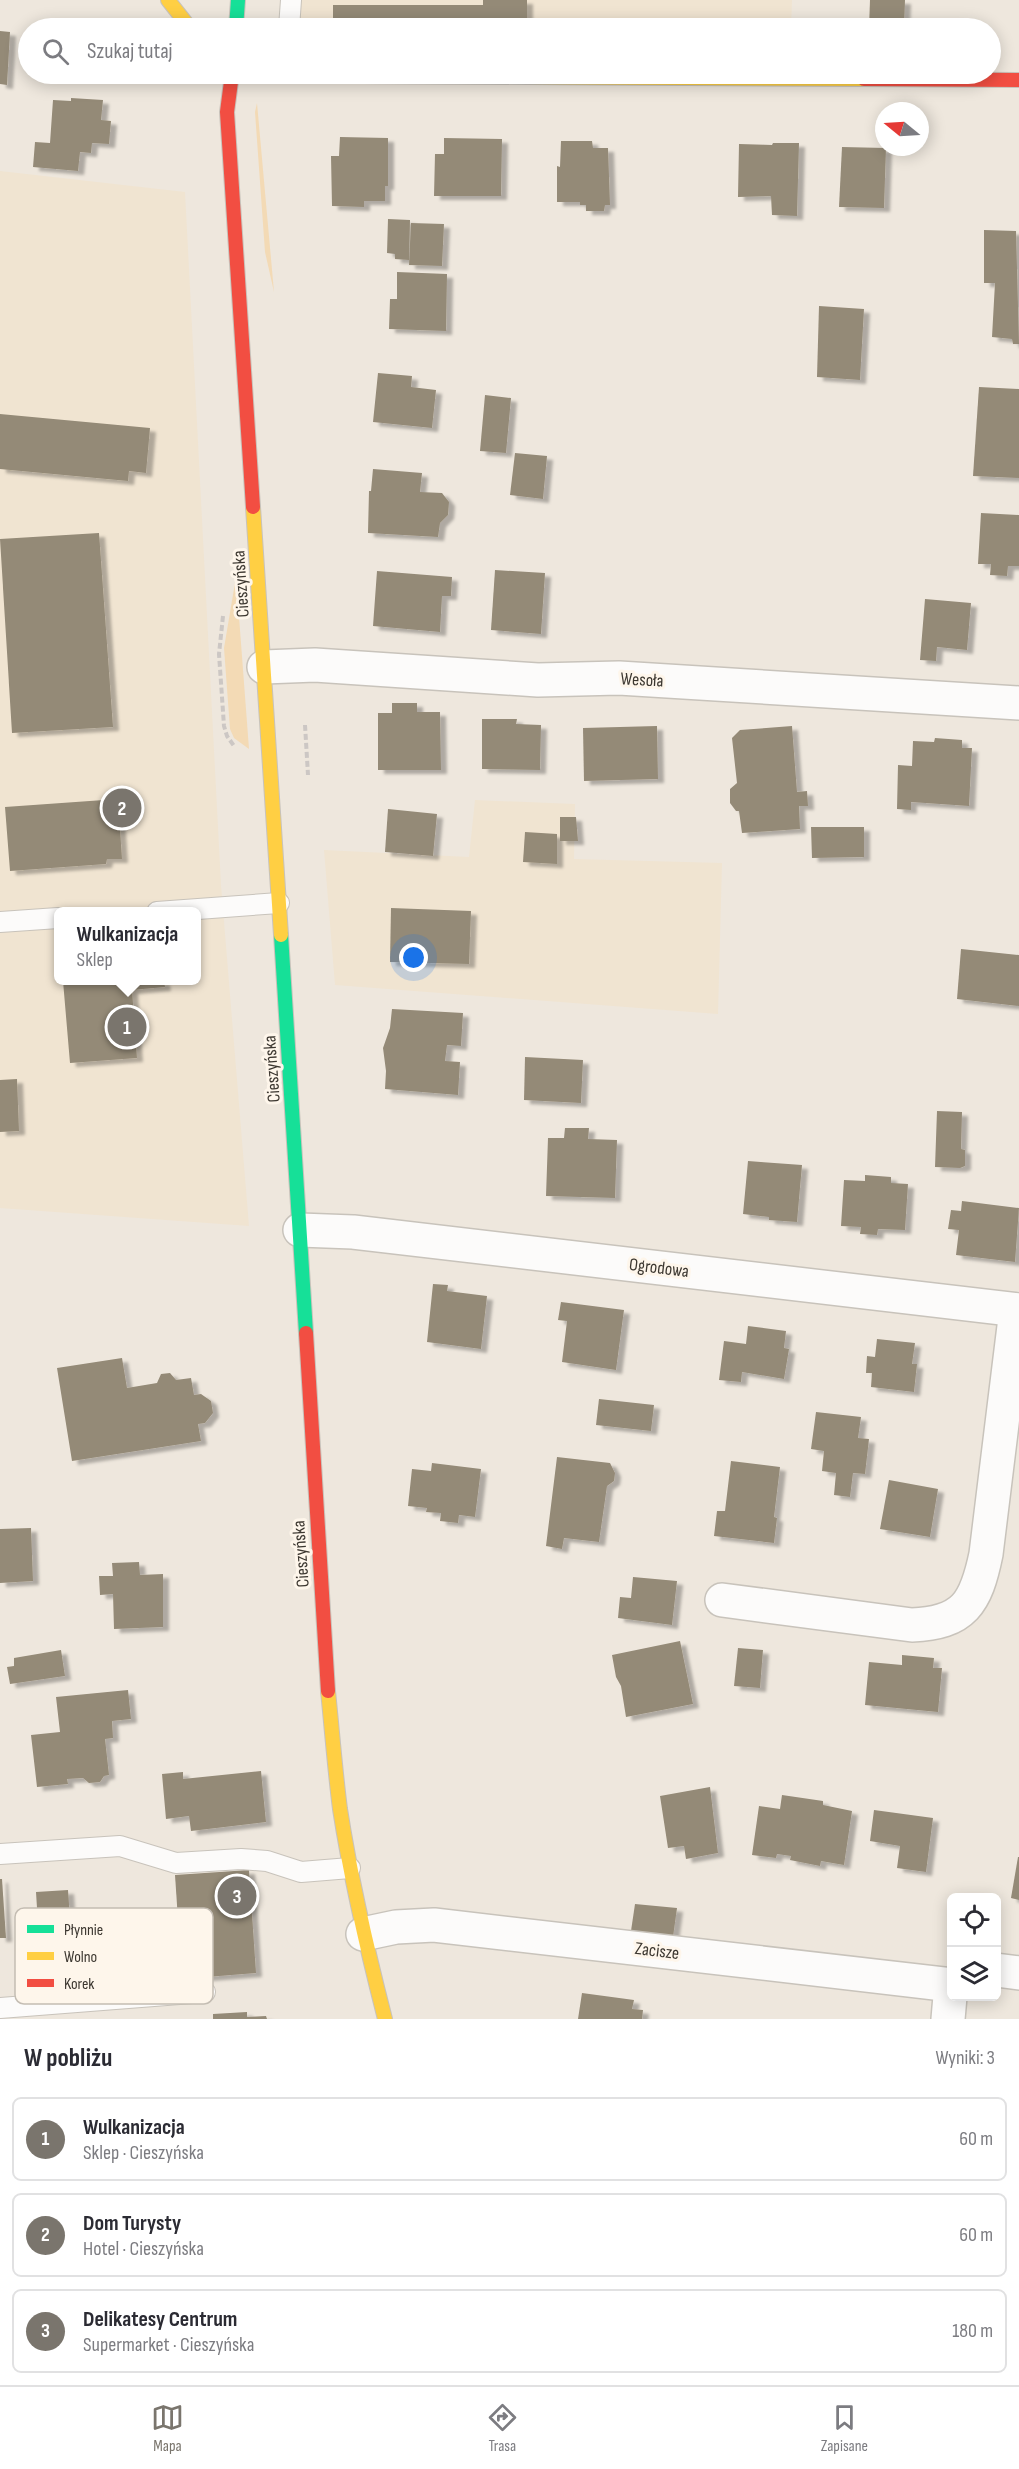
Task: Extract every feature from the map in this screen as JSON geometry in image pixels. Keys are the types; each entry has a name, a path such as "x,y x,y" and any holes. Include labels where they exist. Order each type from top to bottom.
{"main road":[{"path":"168,0 182,18"},
{"path":"237,18 238,0"},
{"path":"1001,80 1019,80"},
{"name":"Cieszyńska","path":"217,84 227,112"},
{"name":"Cieszyńska","path":"231,84 227,112 300,1230 326,1674 338,1787 350,1868 363,1934 385,2019"}],"street":[{"name":"Wesoła","path":"264,667 315,665 555,681 619,678 1019,703"},
{"name":"Ogrodowa","path":"300,1230 353,1232 1017,1310"},
{"path":"722,1600 912,1625 933,1624 956,1616 972,1599 981,1580 1017,1310"},
{"name":"Zacisze","path":"363,1934 396,1927 434,1925 947,1985"},
{"path":"1001,1971 1019,1973"},
{"path":"948,2019 950,2001"}],"lane":[{"path":"290,18 291,0"},
{"path":"201,909 279,903"},
{"path":"0,922 54,918"},
{"path":"0,1854 120,1846 176,1863 241,1859 267,1861 302,1872 350,1868"},
{"path":"0,2008 51,2004"}],"path":[{"path":"308,752 308,782"}],"shaded area":[{"path":"294,0 792,0 791,18 293,18"},
{"path":"257,103 274,292 265,252 255,112"},
{"path":"0,171 185,192 221,885 249,1226 0,1208"},
{"path":"236,577 249,749 234,738 230,729 224,648"},
{"path":"475,800 575,804 574,859 722,863 718,1014 335,985 324,850 469,857"}],"building":[{"path":"483,0 527,0 527,18 333,18 333,5 483,5"},
{"path":"870,0 905,0 904,18 869,18"},
{"path":"0,31 10,32 7,85 0,84"},
{"path":"71,98 103,100 101,120 111,121 109,144 92,143 91,153 80,152 78,171 33,167 35,142 50,143 53,100 71,101"},
{"path":"340,137 388,138 388,186 385,186 385,201 364,201 364,207 332,206 331,156 339,156"},
{"path":"444,138 502,139 501,196 434,196 435,154 444,154"},
{"path":"561,141 592,141 593,148 608,148 610,205 605,205 604,211 586,211 586,205 580,205 580,202 557,202 557,166 560,167"},
{"path":"773,143 799,143 797,216 772,215 771,196 738,197 739,144 772,145"},
{"path":"842,147 875,148 875,156 886,156 884,208 839,207"},
{"path":"388,219 410,220 409,260 395,259 395,254 387,253"},
{"path":"411,223 444,224 442,266 409,265"},
{"path":"984,230 1016,231 1019,344 1013,344 1012,339 992,337 995,283 984,283"},
{"path":"397,272 447,274 446,331 389,329 390,299 397,299"},
{"path":"819,306 864,309 860,380 817,377"},
{"path":"378,373 412,376 411,387 436,390 432,428 373,422"},
{"path":"979,387 1019,389 1019,478 973,476"},
{"path":"485,395 511,398 506,453 480,451"},
{"path":"0,414 150,428 146,473 129,471 128,481 0,469"},
{"path":"515,453 547,456 543,499 510,495"},
{"path":"373,469 422,473 420,492 442,493 449,502 448,515 440,523 438,537 368,533 369,491 371,491"},
{"path":"981,513 1019,515 1019,566 1008,566 1007,576 990,575 991,564 978,564"},
{"path":"99,533 113,727 12,733 0,539"},
{"path":"495,570 545,573 541,634 491,630"},
{"path":"377,571 452,577 451,596 442,596 440,632 373,626"},
{"path":"925,599 971,603 967,650 937,647 936,661 920,660"},
{"path":"392,703 417,703 417,712 440,712 441,770 378,770 378,713 392,713"},
{"path":"482,719 517,719 516,724 541,725 540,770 482,769"},
{"path":"657,726 658,779 584,781 583,728"},
{"path":"792,726 797,792 807,791 808,806 799,806 800,829 742,833 739,811 736,811 730,803 730,789 737,783 732,738 740,730"},
{"path":"935,738 962,740 962,748 972,748 969,806 911,802 911,810 897,809 898,765 912,766 913,741 934,742"},
{"path":"118,799 122,859 107,859 106,864 10,871 5,807"},
{"path":"388,809 437,814 433,856 385,852"},
{"path":"560,817 576,817 578,841 560,841"},
{"path":"811,827 864,827 864,857 812,858"},
{"path":"525,832 557,834 557,864 523,862"},
{"path":"391,908 471,911 469,964 390,962"},
{"path":"961,949 1019,955 1019,1006 957,999"},
{"path":"63,985 165,985 165,987 132,990 137,1058 70,1063"},
{"path":"392,1009 463,1013 461,1046 447,1045 445,1061 460,1062 458,1095 385,1089 386,1071 383,1048 390,1028"},
{"path":"525,1057 583,1060 581,1103 524,1100"},
{"path":"17,1079 19,1131 0,1132 0,1080"},
{"path":"937,1111 962,1112 961,1149 965,1150 965,1166 960,1168 935,1167"},
{"path":"565,1128 589,1128 588,1139 617,1140 615,1198 546,1196 548,1138 564,1138"},
{"path":"748,1161 802,1165 797,1222 769,1220 769,1217 743,1214"},
{"path":"865,1175 891,1177 891,1183 908,1184 905,1230 878,1229 877,1235 860,1234 861,1227 841,1226 844,1180 865,1181"},
{"path":"962,1201 1019,1208 1015,1262 956,1255 959,1230 948,1229 951,1210 961,1211"},
{"path":"433,1284 448,1285 447,1291 487,1296 481,1349 427,1342"},
{"path":"561,1302 624,1310 616,1370 562,1362 567,1321 558,1320"},
{"path":"748,1326 786,1331 784,1348 789,1349 784,1379 742,1372 741,1382 719,1380 724,1341 746,1344"},
{"path":"877,1339 915,1343 912,1364 917,1364 914,1392 871,1387 872,1373 866,1373 867,1356 875,1357"},
{"path":"122,1358 127,1388 157,1383 161,1374 170,1373 176,1380 191,1378 194,1395 201,1394 211,1401 213,1413 205,1423 198,1424 201,1441 72,1461 57,1368"},
{"path":"599,1399 654,1405 651,1431 596,1425"},
{"path":"816,1412 861,1417 858,1438 869,1439 865,1474 853,1473 850,1497 834,1495 836,1473 822,1471 824,1451 811,1449"},
{"path":"557,1457 610,1463 615,1473 614,1481 607,1486 599,1542 564,1538 562,1549 546,1546"},
{"path":"731,1461 780,1467 774,1517 777,1518 774,1543 714,1536 717,1511 725,1511"},
{"path":"432,1463 481,1469 475,1517 459,1515 458,1523 440,1521 441,1513 426,1512 427,1508 408,1506 412,1469 431,1471"},
{"path":"889,1480 938,1489 930,1537 880,1529"},
{"path":"31,1528 33,1581 0,1583 0,1529"},
{"path":"139,1562 140,1575 163,1574 163,1627 114,1629 113,1594 100,1595 99,1576 113,1576 112,1563"},
{"path":"633,1577 677,1581 672,1625 618,1618 620,1597 631,1598"},
{"path":"680,1641 693,1704 626,1717 621,1686 616,1677 612,1655"},
{"path":"738,1648 763,1650 760,1688 734,1686"},
{"path":"61,1650 65,1676 10,1684 7,1667 14,1666 14,1658"},
{"path":"902,1655 934,1658 933,1668 942,1668 938,1712 865,1705 869,1662 902,1665"},
{"path":"128,1690 131,1719 112,1721 113,1738 105,1739 109,1775 104,1776 100,1782 89,1783 83,1778 67,1779 68,1784 37,1787 31,1735 60,1732 56,1697"},
{"path":"261,1771 266,1822 191,1831 189,1816 166,1819 162,1774 183,1772 183,1779"},
{"path":"710,1787 718,1853 686,1859 684,1846 668,1848 660,1796"},
{"path":"782,1795 823,1801 823,1805 852,1811 844,1865 821,1861 820,1866 790,1860 791,1856 777,1854 776,1858 752,1855 759,1806 780,1809"},
{"path":"874,1810 933,1818 926,1872 897,1868 900,1846 870,1841"},
{"path":"1019,1857 1019,1900 1011,1898"},
{"path":"249,1870 256,1973 213,1976 213,1908 177,1908 175,1875"},
{"path":"0,1879 2,1879 6,1938 0,1938"},
{"path":"68,1890 69,1908 37,1908 36,1892"},
{"path":"635,1904 677,1908 673,1937 631,1931"},
{"path":"582,1993 634,2000 632,2009 643,2010 642,2019 578,2019"},
{"path":"247,2012 247,2017 266,2016 267,2019 213,2019 213,2014"}],"traffic: fast":[{"path":"237,18 238,0"},
{"path":"281,935 306,1333"}],"traffic: slow":[{"path":"168,0 182,18"},
{"path":"253,507 281,935"},
{"path":"328,1691 344,1836 385,2019"}],"traffic: jam":[{"path":"1001,80 1019,80"},
{"path":"231,84 227,112 253,507"},
{"path":"306,1333 328,1691"}],"place":[{"name":"Dom Turysty","path":"122,808"},
{"name":"Wulkanizacja","path":"127,1027"},
{"name":"Delikatesy Centrum","path":"237,1896"}]}
